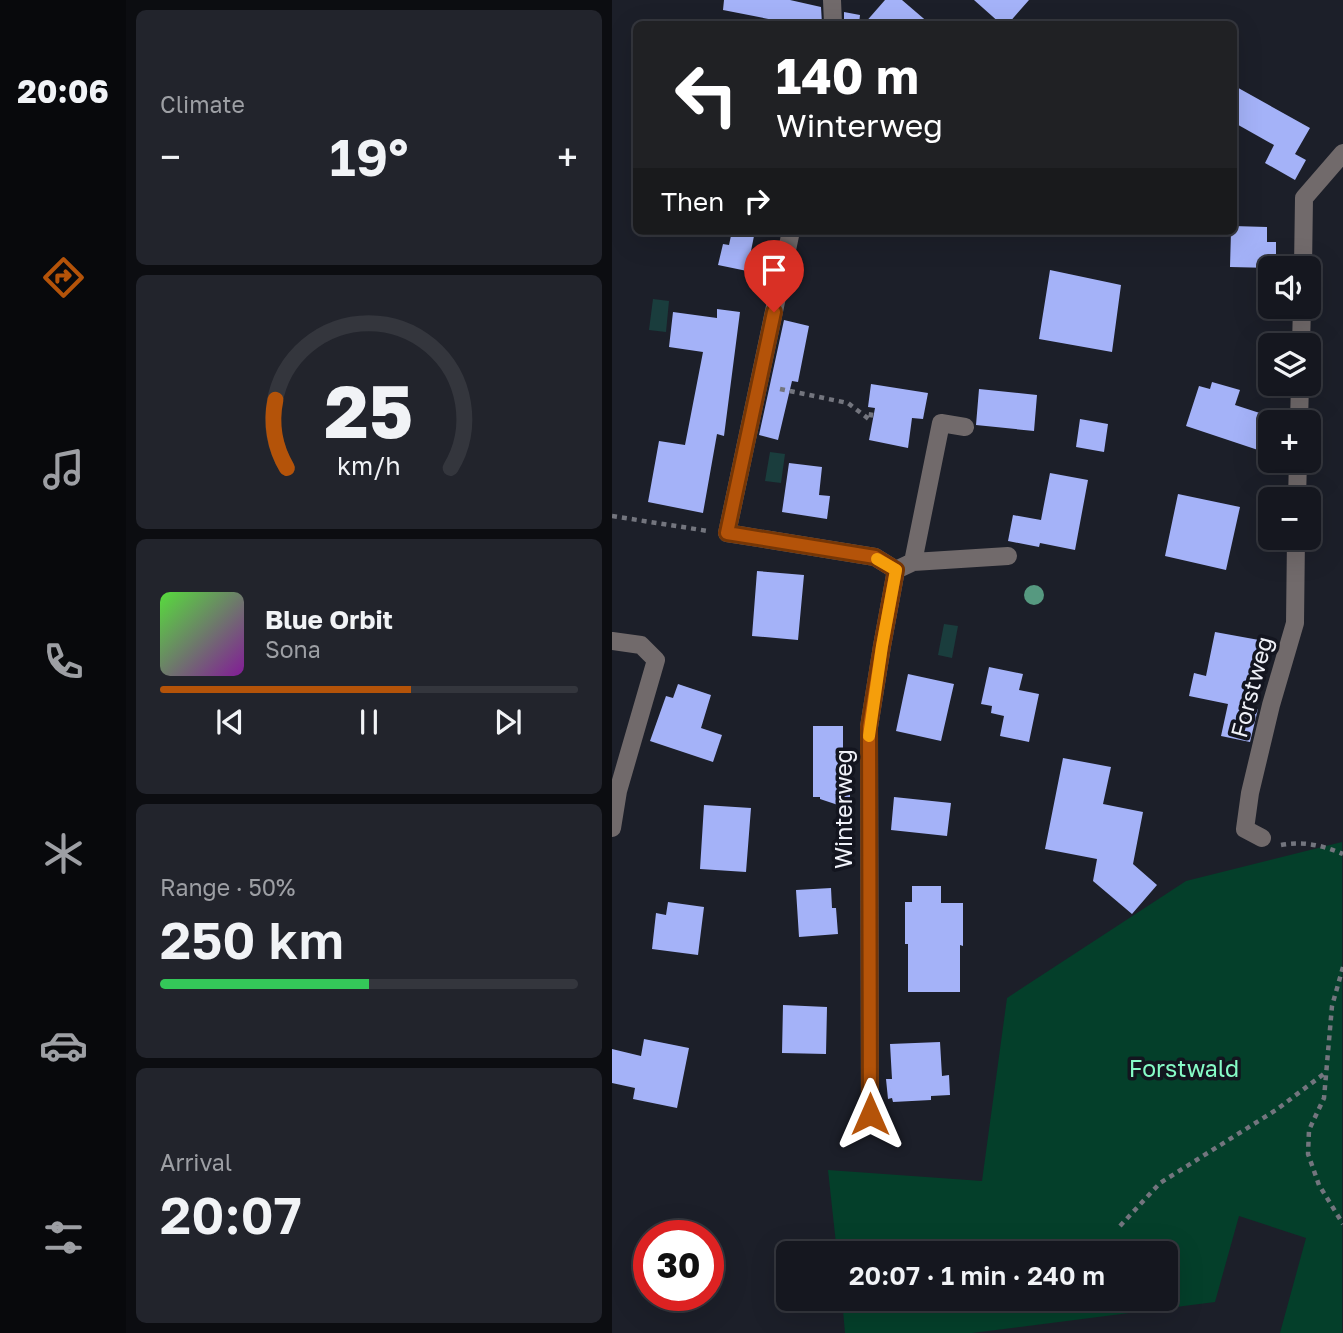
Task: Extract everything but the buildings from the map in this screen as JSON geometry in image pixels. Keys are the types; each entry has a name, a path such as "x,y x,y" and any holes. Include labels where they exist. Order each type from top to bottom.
{"street":[{"path":"832,0 833,21"},
{"path":"1303,256 1304,198 1342,153"},
{"path":"790,235 727,533 875,557 896,570 913,562 1008,555"},
{"path":"913,562 941,423 965,427"},
{"name":"Forstweg","path":"1262,838 1245,829 1250,793 1294,622 1296,550"},
{"name":"Winterweg","path":"870,1114 869,727 896,570"},
{"path":"612,641 641,645 656,660 618,791 612,828"}],"path":[{"path":"758,385 848,403 870,420 872,408"},
{"path":"612,516 727,533"},
{"path":"1262,838 1273,846 1297,842 1322,846 1342,854"},
{"path":"1342,967 1332,1006 1324,1098 1309,1130 1308,1154 1319,1185 1342,1224"},
{"path":"1120,1226 1160,1183 1276,1110 1326,1072"}],"green space":[{"name":"Forstwald","path":"1342,842 1342,1333 1280,1333 1306,1238 1239,1216 1215,1302 1178,1307 1178,1241 836,1241 828,1170 982,1181 1007,998 1186,881"},
{"name":"Forstwald","path":"843,1311 1144,1311 972,1333 845,1333"}],"shaded area":[{"path":"653,299 669,301 666,332 649,330"},
{"path":"770,452 785,454 781,483 765,481"},
{"path":"944,624 958,626 952,658 938,655"}],"slow traffic":[{"path":"869,736 896,570 877,559"}],"route":[{"path":"774,312 727,533 875,557 896,570 869,727 870,1114"}]}
